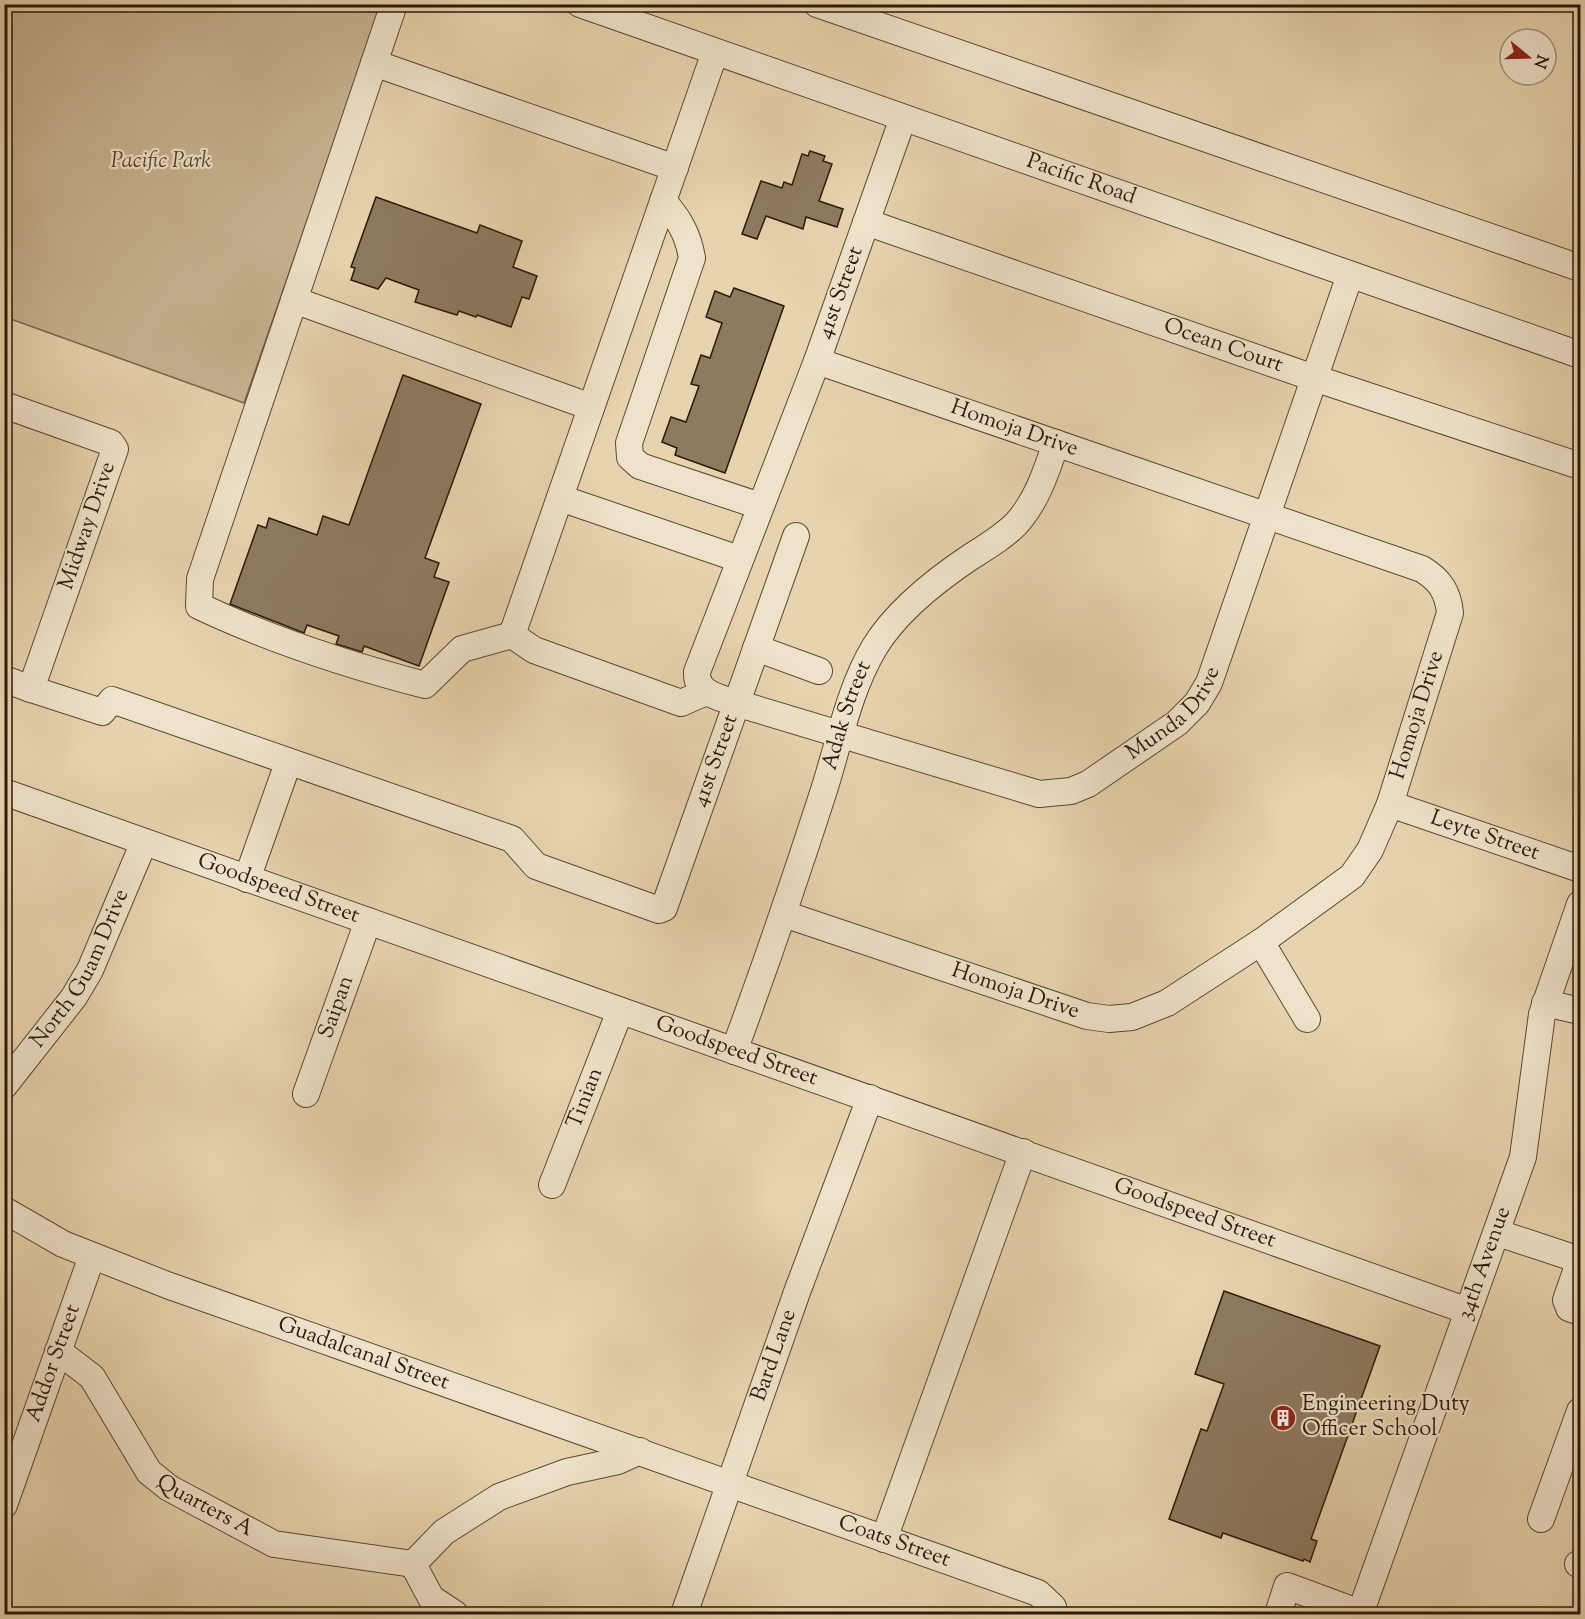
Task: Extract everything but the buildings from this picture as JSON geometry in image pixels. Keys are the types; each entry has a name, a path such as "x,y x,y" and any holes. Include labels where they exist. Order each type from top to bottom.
{"street":[{"path":"394,4 200,579 199,606 241,626 378,673 425,685 462,649 512,635 534,650 681,703 706,692"},
{"name":"Pacific Road","path":"580,4 1581,355"},
{"path":"817,4 1581,268"},
{"path":"512,635 715,52"},
{"path":"374,63 675,168"},
{"name":"41st Street","path":"288,763 512,839 536,866 659,910 664,908 736,703 706,692 697,680 697,672 817,361 903,118"},
{"path":"663,201 678,218 688,237 692,258 629,443 630,457 640,466 760,506"},
{"name":"Ocean Court","path":"866,222 1314,378 1581,466"},
{"name":"Munda Drive","path":"736,703 843,733 1027,792 1055,794 1088,784 1177,723 1197,702 1217,665 1266,513 1350,275"},
{"path":"294,300 591,407"},
{"name":"Homoja Drive","path":"784,914 1076,1013 1109,1019 1132,1017 1167,1004 1262,942 1357,870 1370,850 1390,804 1449,623 1448,598 1435,577 1422,569 1266,513 817,361"},
{"name":"Midway Drive","path":"4,405 111,443 114,448 32,689"},
{"name":"Adak Street","path":"734,1051 784,914 865,666 885,632 919,597 1016,524 1040,488 1056,443"},
{"path":"560,498 740,559"},
{"path":"736,703 796,536"},
{"path":"756,648 819,671"},
{"path":"4,679 102,712 112,700 288,763 247,879"},
{"name":"Goodspeed Street","path":"4,792 1468,1311"},
{"name":"Leyte Street","path":"1390,804 1581,869"},
{"name":"North Guam Drive","path":"4,1086 74,997 90,970 144,842"},
{"name":"34th Avenue","path":"1360,1614 1498,1233 1523,1157 1536,1053 1545,1003 1581,904"},
{"name":"Saipan","path":"306,1095 368,921"},
{"path":"1262,942 1308,1019"},
{"path":"1545,1003 1581,1011"},
{"name":"Tinian","path":"552,1185 620,1011"},
{"name":"Bard Lane","path":"684,1614 797,1293 870,1098"},
{"path":"884,1539 1023,1152"},
{"name":"Guadalcanal Street","path":"4,1209 63,1244 167,1285 640,1451 730,1485"},
{"path":"1498,1233 1580,1260 1566,1300 1569,1308 1581,1312"},
{"name":"Addor Street","path":"4,1505 92,1256"},
{"name":"Quarters A","path":"58,1351 92,1377 149,1472 169,1488 274,1544 412,1564"},
{"path":"1541,1519 1581,1411"},
{"path":"455,1614 431,1598 412,1564 444,1532 499,1497 567,1472 618,1461 640,1451"},
{"name":"Coats Street","path":"730,1485 1038,1593 1054,1611"},
{"path":"1278,1614 1287,1586 1360,1614"}],"green space":[{"name":"Pacific Park","path":"5,5 382,5 244,403 5,317"}],"place":[{"name":"Engineering Duty Officer School","path":"1283,1418"}]}
